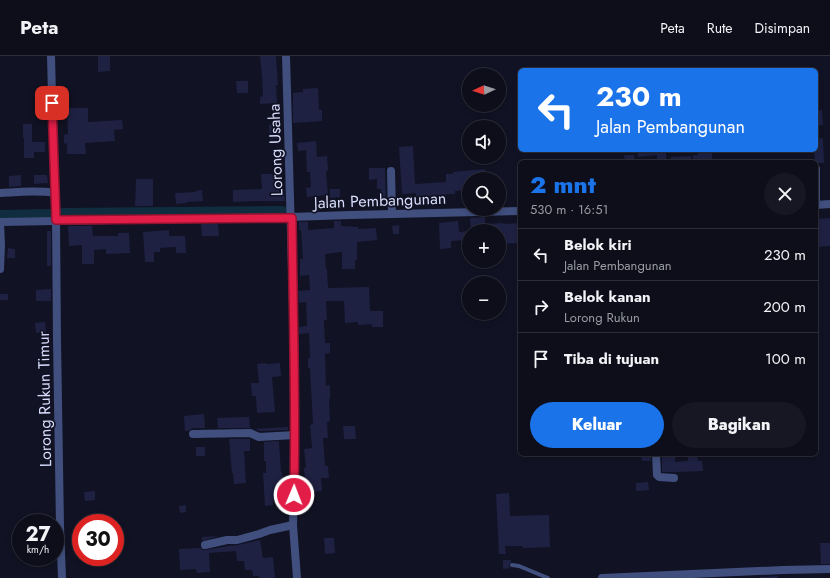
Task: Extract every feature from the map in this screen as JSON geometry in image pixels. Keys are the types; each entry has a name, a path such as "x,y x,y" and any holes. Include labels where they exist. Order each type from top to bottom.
{"street":[{"name":"Lorong Rukun Timur","path":"51,56 56,220 62,578"},
{"name":"Lorong Usaha","path":"286,56 292,218 294,338 295,435 293,525 297,578"},
{"path":"391,171 392,214"},
{"path":"0,193 43,191 55,193"},
{"path":"818,205 830,204"},
{"name":"Jalan Pembangunan","path":"0,222 56,220 292,218 518,211"},
{"path":"0,222 0,269"},
{"path":"193,434 250,433 259,438 295,435"},
{"path":"656,456 657,476 674,478"},
{"path":"205,545 227,540 237,540 293,525"},
{"path":"602,578 830,569"}],"lane":[{"path":"512,565 519,566 548,578"}],"building":[{"path":"98,56 110,56 110,71 98,72"},
{"path":"260,56 276,56 278,85 276,85 277,103 260,104 260,97 263,96"},
{"path":"236,81 248,81 248,93 237,93"},
{"path":"318,88 319,110 322,110 322,121 293,123 293,93 303,92 303,89"},
{"path":"67,108 88,108 88,122 122,120 123,129 114,130 115,141 85,143 86,154 67,154 67,143 64,144 64,135 68,134"},
{"path":"822,110 823,125 818,126 818,111"},
{"path":"23,124 32,124 32,142 45,142 45,152 34,152 34,158 24,158"},
{"path":"269,125 279,125 280,139 270,140"},
{"path":"823,138 824,163 818,163 818,160 815,160 814,152 818,152 818,139"},
{"path":"316,141 317,157 327,156 328,171 326,171 328,195 307,197 306,188 311,187 310,172 307,172 306,150 298,151 297,143"},
{"path":"413,146 415,184 446,182 446,174 453,174 453,172 485,169 485,172 462,172 462,190 455,191 455,194 416,198 416,193 402,194 399,147"},
{"path":"638,152 666,152 666,160 657,160 657,155 638,157"},
{"path":"697,152 712,152 712,160 693,160 693,155 698,155"},
{"path":"624,155 634,155 635,160 625,160"},
{"path":"691,156 691,160 671,160 671,157"},
{"path":"369,168 385,168 386,201 381,201 381,189 377,189 377,179 369,180"},
{"path":"261,174 281,174 282,189 284,189 285,201 233,202 233,190 262,189"},
{"path":"21,175 21,186 9,187 9,176"},
{"path":"34,175 47,175 48,183 34,184"},
{"path":"136,179 153,179 153,206 135,206"},
{"path":"330,189 340,189 340,197 330,198"},
{"path":"202,190 203,201 176,204 175,193 196,192"},
{"path":"485,217 485,224 470,224 470,218"},
{"path":"830,218 830,246 818,247 818,219"},
{"path":"334,221 341,221 341,226 358,227 358,229 376,228 377,240 357,242 357,260 355,260 355,269 342,269 342,252 325,254 326,269 328,288 369,287 370,311 383,311 383,327 372,327 372,324 358,325 358,322 345,323 344,301 326,301 327,320 324,320 325,343 330,343 330,353 325,354 326,386 330,385 330,421 327,422 328,438 323,438 325,466 328,466 329,478 321,478 322,491 303,493 302,482 305,482 304,468 306,467 304,449 312,448 310,425 313,424 310,368 308,368 308,358 310,358 309,333 299,334 299,327 307,326 306,302 299,303 298,291 310,290 309,275 300,276 300,259 303,259 299,222 308,222 308,230 334,228"},
{"path":"458,221 459,232 462,232 462,240 451,241 451,248 440,249 439,223"},
{"path":"518,223 518,243 506,244 506,224 503,224"},
{"path":"201,224 218,224 219,236 202,236"},
{"path":"399,225 399,234 393,234 392,226"},
{"path":"68,226 92,226 93,236 118,236 118,233 129,233 130,253 106,254 106,249 94,250 94,264 82,264 82,245 69,246"},
{"path":"169,230 169,236 185,236 186,253 176,253 176,247 160,248 160,252 154,252 154,262 145,262 143,232"},
{"path":"47,231 51,231 51,266 47,266"},
{"path":"8,248 15,249 15,258 7,258"},
{"path":"51,289 51,301 36,301 36,290"},
{"path":"0,294 8,294 8,300 0,300"},
{"path":"45,322 46,332 36,333 35,323"},
{"path":"280,363 281,376 272,377 275,412 257,413 256,396 252,396 251,383 259,383 257,364"},
{"path":"204,414 205,428 193,428 185,431 184,416"},
{"path":"249,417 250,428 218,428 217,418"},
{"path":"343,426 355,426 356,439 344,439"},
{"path":"288,427 288,430 260,431 255,429"},
{"path":"229,439 250,439 250,451 244,451 246,483 234,484"},
{"path":"279,441 283,483 281,483 282,497 273,497 273,505 265,506 263,473 266,473 266,461 264,461 264,442"},
{"path":"196,447 205,447 205,456 196,456"},
{"path":"641,456 651,456 651,461 642,461"},
{"path":"662,456 675,456 675,462 688,461 688,456 697,456 698,461 702,461 703,471 662,472"},
{"path":"648,482 649,490 636,491 636,483"},
{"path":"95,491 95,500 85,501 84,492"},
{"path":"509,493 510,516 549,515 550,547 523,548 522,546 505,546 506,554 499,554 496,494"},
{"path":"186,505 186,512 180,513 179,506"},
{"path":"218,536 202,541 202,537"},
{"path":"324,538 334,538 335,553 325,554"},
{"path":"260,540 263,558 273,557 275,578 259,578 259,576 253,576 252,570 245,570 244,561 237,561 236,551 209,553 210,572 197,573 196,569 180,570 179,549 200,548 206,550"},
{"path":"820,543 830,543 830,564 821,564"},
{"path":"503,560 511,560 509,567 511,568 503,569"},
{"path":"778,576 778,578 760,578 760,577"}],"waterway":[{"path":"60,215 282,213"},
{"path":"0,217 50,216"}],"route":[{"path":"52,103 56,220 292,218 295,435 294,495"}]}
